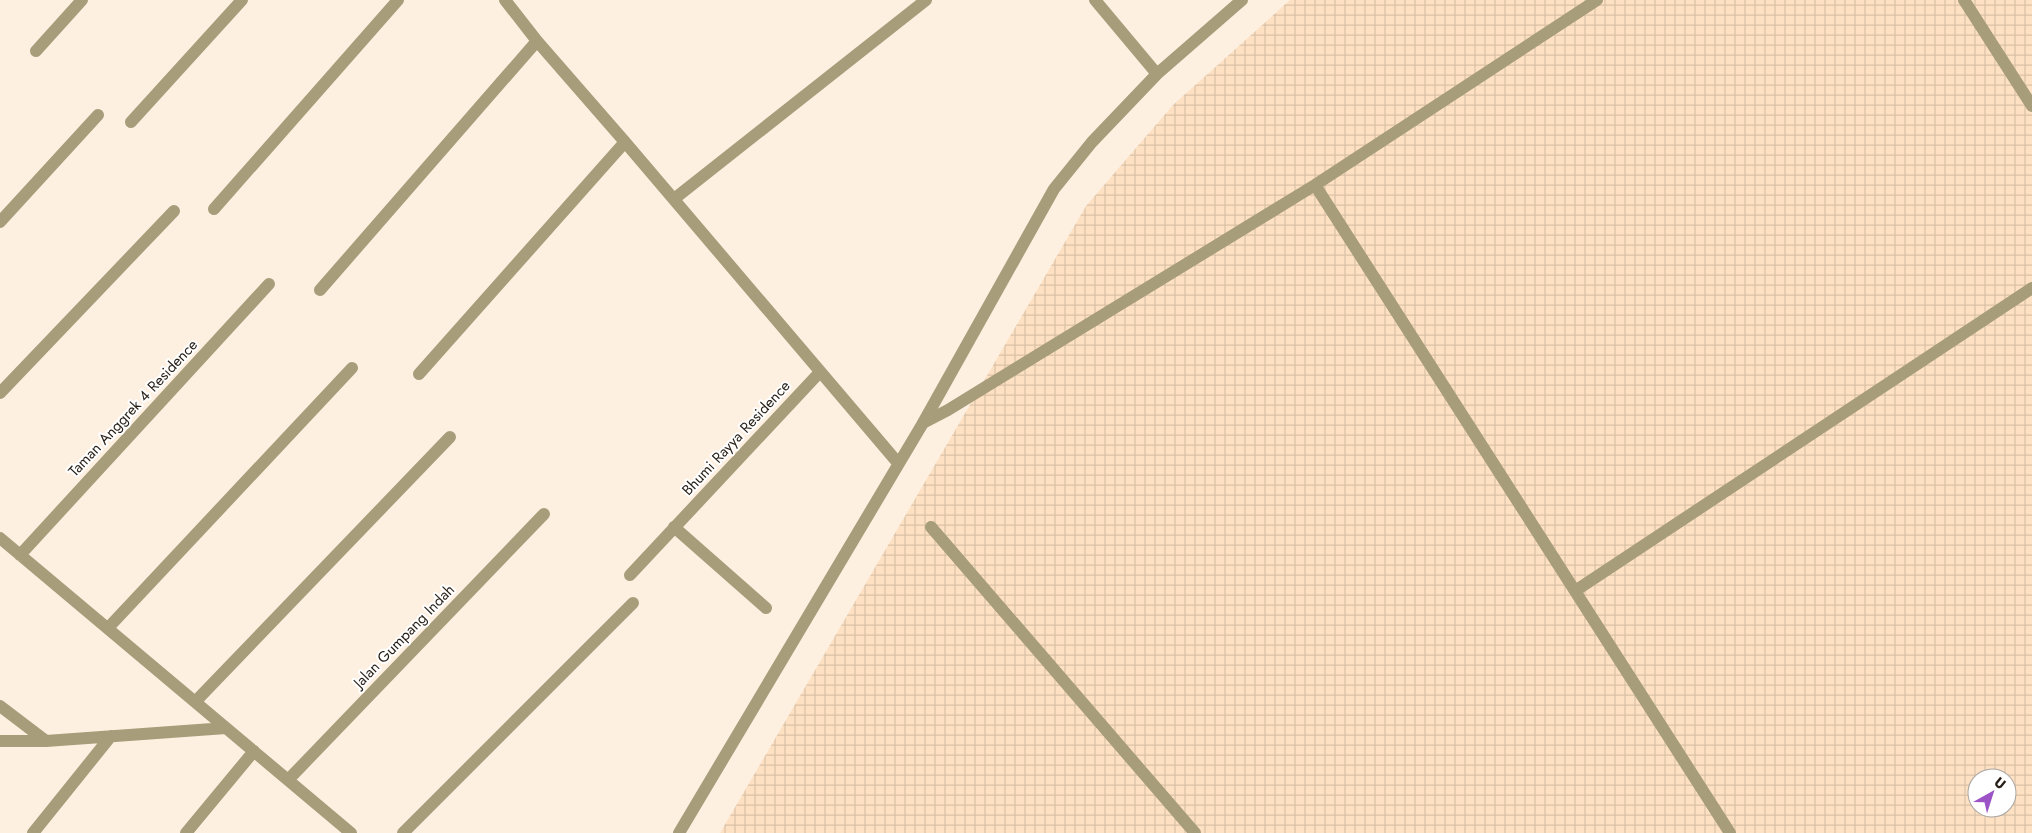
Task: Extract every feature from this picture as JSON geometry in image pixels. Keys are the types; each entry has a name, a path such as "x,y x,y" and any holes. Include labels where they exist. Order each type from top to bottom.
{"street":[{"path":"36,51 82,0"},
{"path":"131,122 242,0"},
{"path":"214,209 398,0"},
{"path":"505,0 537,41 898,463"},
{"path":"674,199 926,0"},
{"path":"1095,0 1157,74"},
{"path":"679,833 923,423 1054,189 1092,142 1157,74 1242,0"},
{"path":"923,423 948,410 1314,185 1596,0"},
{"path":"1964,0 2032,106"},
{"path":"320,290 537,41"},
{"path":"0,222 98,115"},
{"path":"419,374 625,142"},
{"path":"1314,185 1730,833"},
{"path":"0,393 174,211"},
{"name":"Taman Anggrek 4 Residence","path":"20,555 269,284"},
{"path":"1575,591 2032,288"},
{"path":"108,628 352,368"},
{"name":"Bhumi Rayya Residence","path":"630,575 820,372"},
{"path":"195,702 450,437"},
{"name":"Jalan Gumpang Indah","path":"288,780 544,514"},
{"path":"931,526 1195,833"},
{"path":"674,527 766,608"},
{"path":"0,538 351,833"},
{"path":"403,833 633,603"},
{"path":"0,706 46,741"},
{"path":"0,741 46,741 226,728"},
{"path":"33,833 112,736"},
{"path":"186,833 254,751"}],"shaded area":[{"path":"1290,0 2032,0 2032,833 720,833 1086,206 1173,105"}]}
